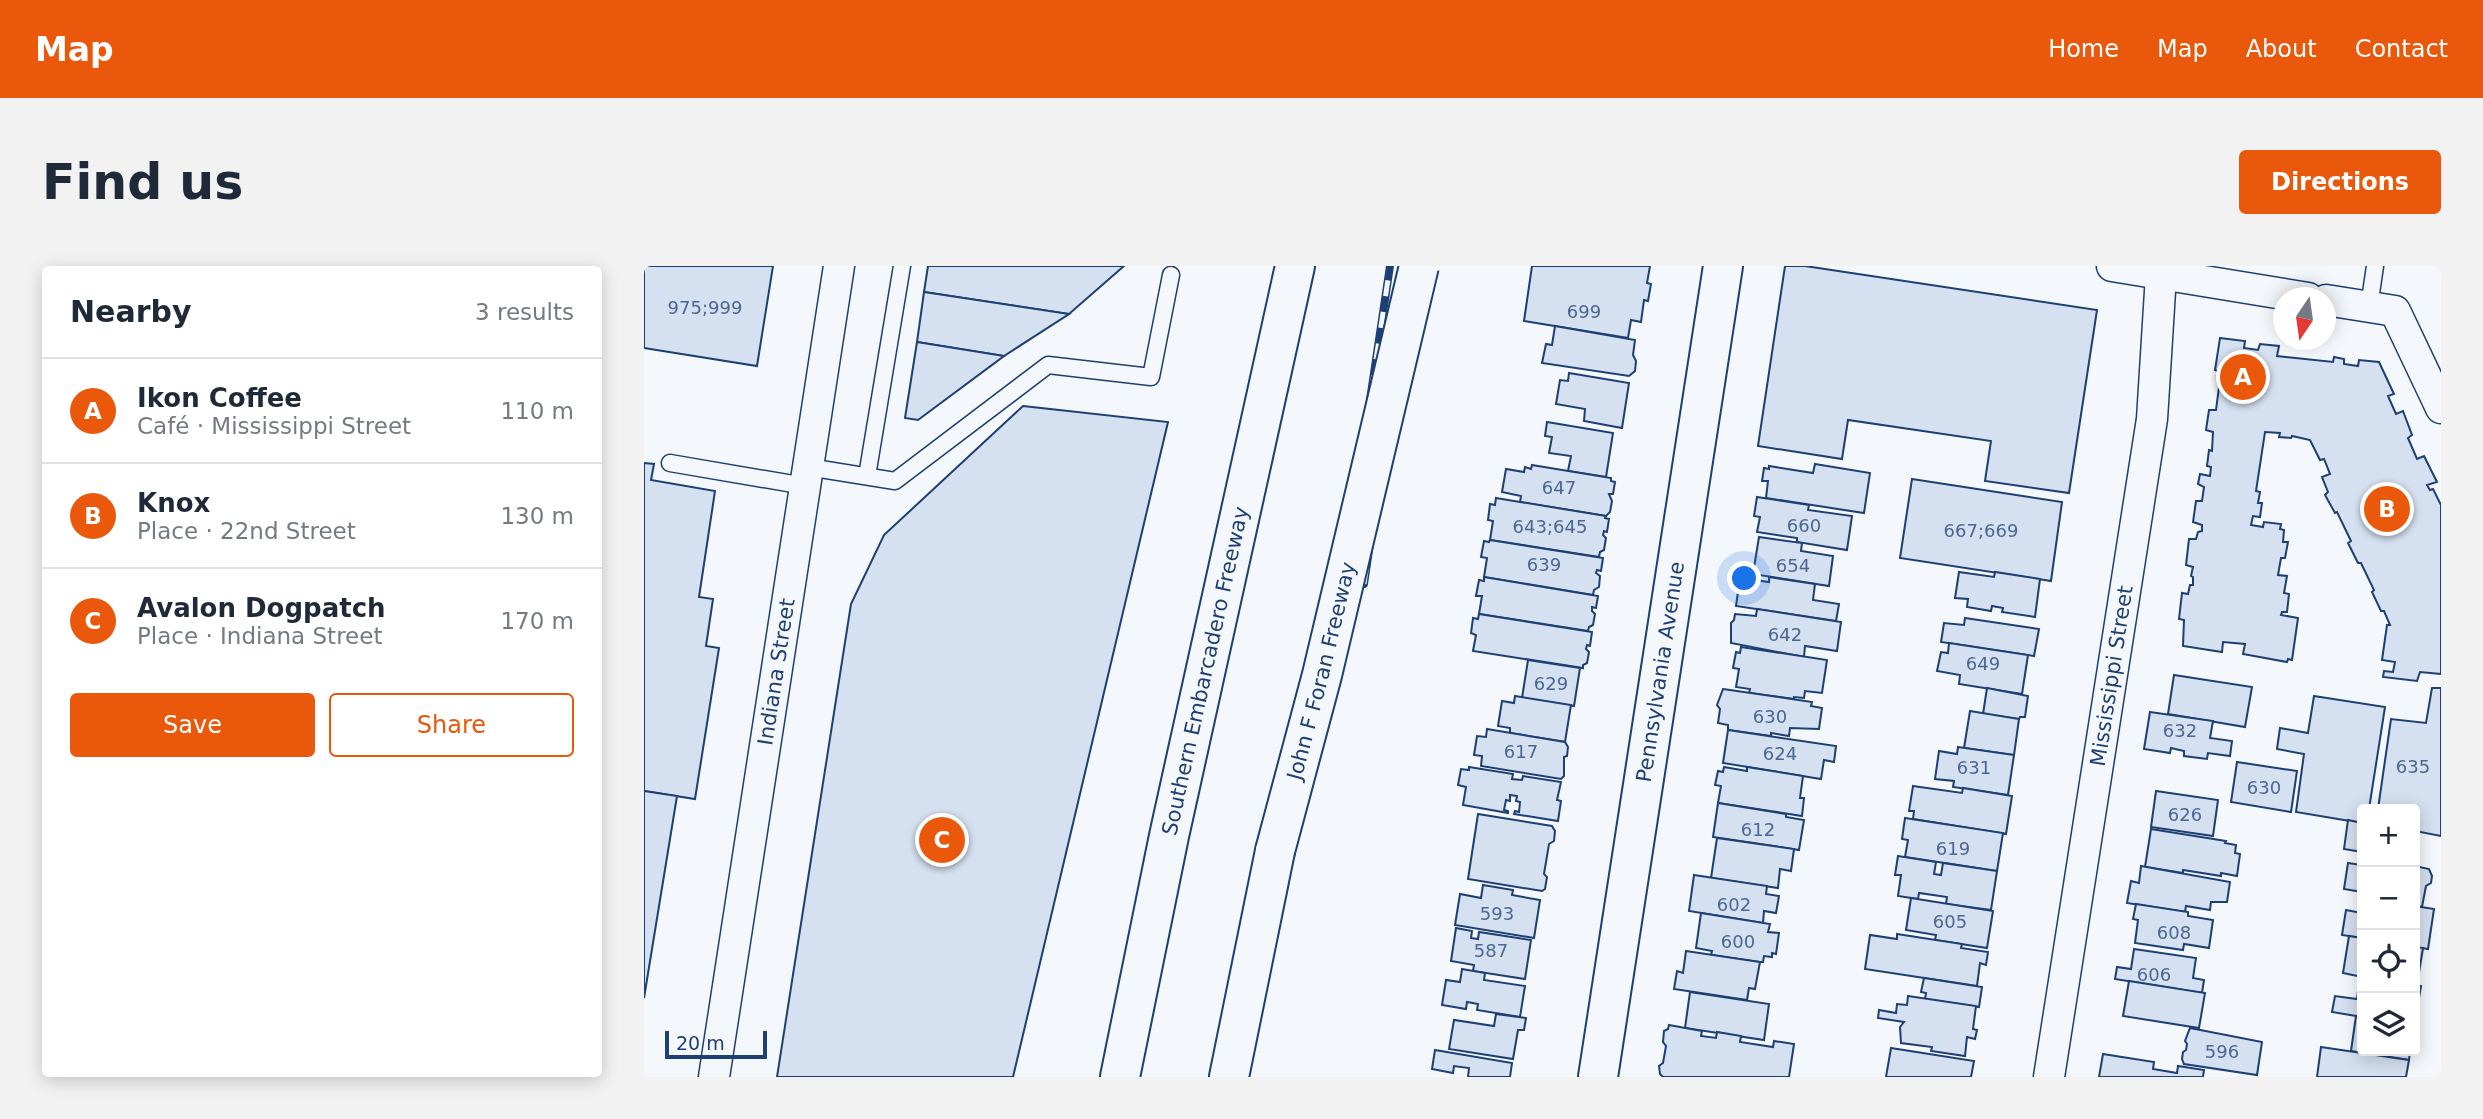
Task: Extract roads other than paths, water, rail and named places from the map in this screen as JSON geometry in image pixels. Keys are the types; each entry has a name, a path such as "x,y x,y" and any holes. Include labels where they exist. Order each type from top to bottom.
{"main road":[{"name":"Southern Embarcadero Freeway","path":"1120,1077 1169,836 1294,266"},
{"name":"John F Foran Freeway","path":"1229,1077 1275,852 1322,675 1419,266"},
{"name":"Pennsylvania Avenue","path":"1598,1077 1723,266"}],"street":[{"name":"Indiana Street","path":"715,1077 839,266"},
{"path":"2112,266 2273,293"},
{"name":"Mississippi Street","path":"2049,1077 2152,419 2161,275"},
{"path":"2336,302 2395,311 2441,408"}],"lane":[{"path":"867,476 902,266"},
{"path":"2369,307 2375,266"},
{"path":"670,463 806,477 867,476 895,481 1048,365 1150,377 1171,275"}],"railway":[{"path":"1343,581 1390,266"},
{"path":"1364,584 1411,266"}],"place":[{"name":"Ikon Coffee","path":"2243,377"},
{"name":"Knox","path":"2387,509"},
{"name":"Avalon Dogpatch","path":"942,840"}]}
